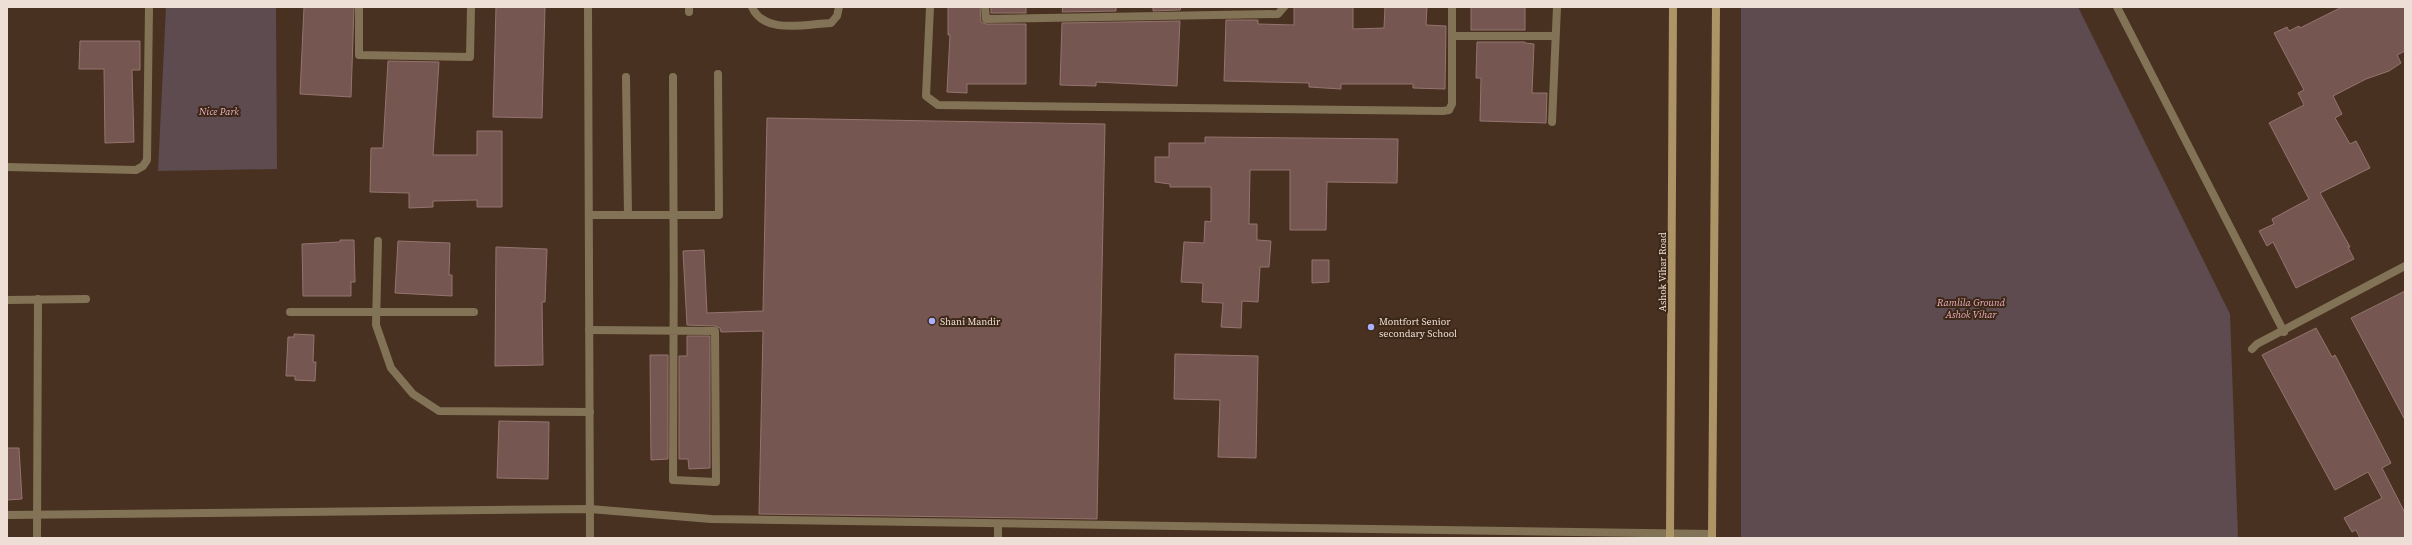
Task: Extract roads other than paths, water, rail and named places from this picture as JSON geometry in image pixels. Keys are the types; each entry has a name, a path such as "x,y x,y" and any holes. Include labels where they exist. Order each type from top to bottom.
{"main road":[{"name":"Ashok Vihar Road","path":"1670,536 1674,7"},
{"path":"1712,536 1716,7"}],"street":[{"path":"7,167 136,170 143,166 147,160 149,7"},
{"path":"359,7 359,55 470,57 471,7"},
{"path":"588,7 590,538"},
{"path":"752,7 764,22 779,26 831,23 837,16 839,7"},
{"path":"930,7 926,96 931,103 938,105 1443,111 1449,110 1452,104 1452,7"},
{"path":"985,7 986,19 1278,14 1284,7"},
{"path":"1552,122 1557,7"},
{"path":"2118,7 2284,332"},
{"path":"1452,36 1555,36"},
{"path":"589,215 720,215 718,74"},
{"path":"626,77 628,215"},
{"path":"589,330 674,331 715,332 716,482 673,480 674,331 673,77"},
{"path":"378,241 376,325 391,368 413,394 439,411 590,412"},
{"path":"2252,349 2257,344 2284,332 2405,266"},
{"path":"37,538 38,299"},
{"path":"7,300 86,299"},
{"path":"290,312 474,312"},
{"path":"7,515 590,509 711,519 1712,536"},
{"path":"998,524 998,538"}],"place":[{"name":"Shani Mandir","path":"932,321"},
{"name":"Montfort Senior secondary School","path":"1371,327"}],"park label":[{"name":"Nice Park","path":"219,111"},
{"name":"Ramlila Ground Ashok Vihar","path":"1971,308"}]}
